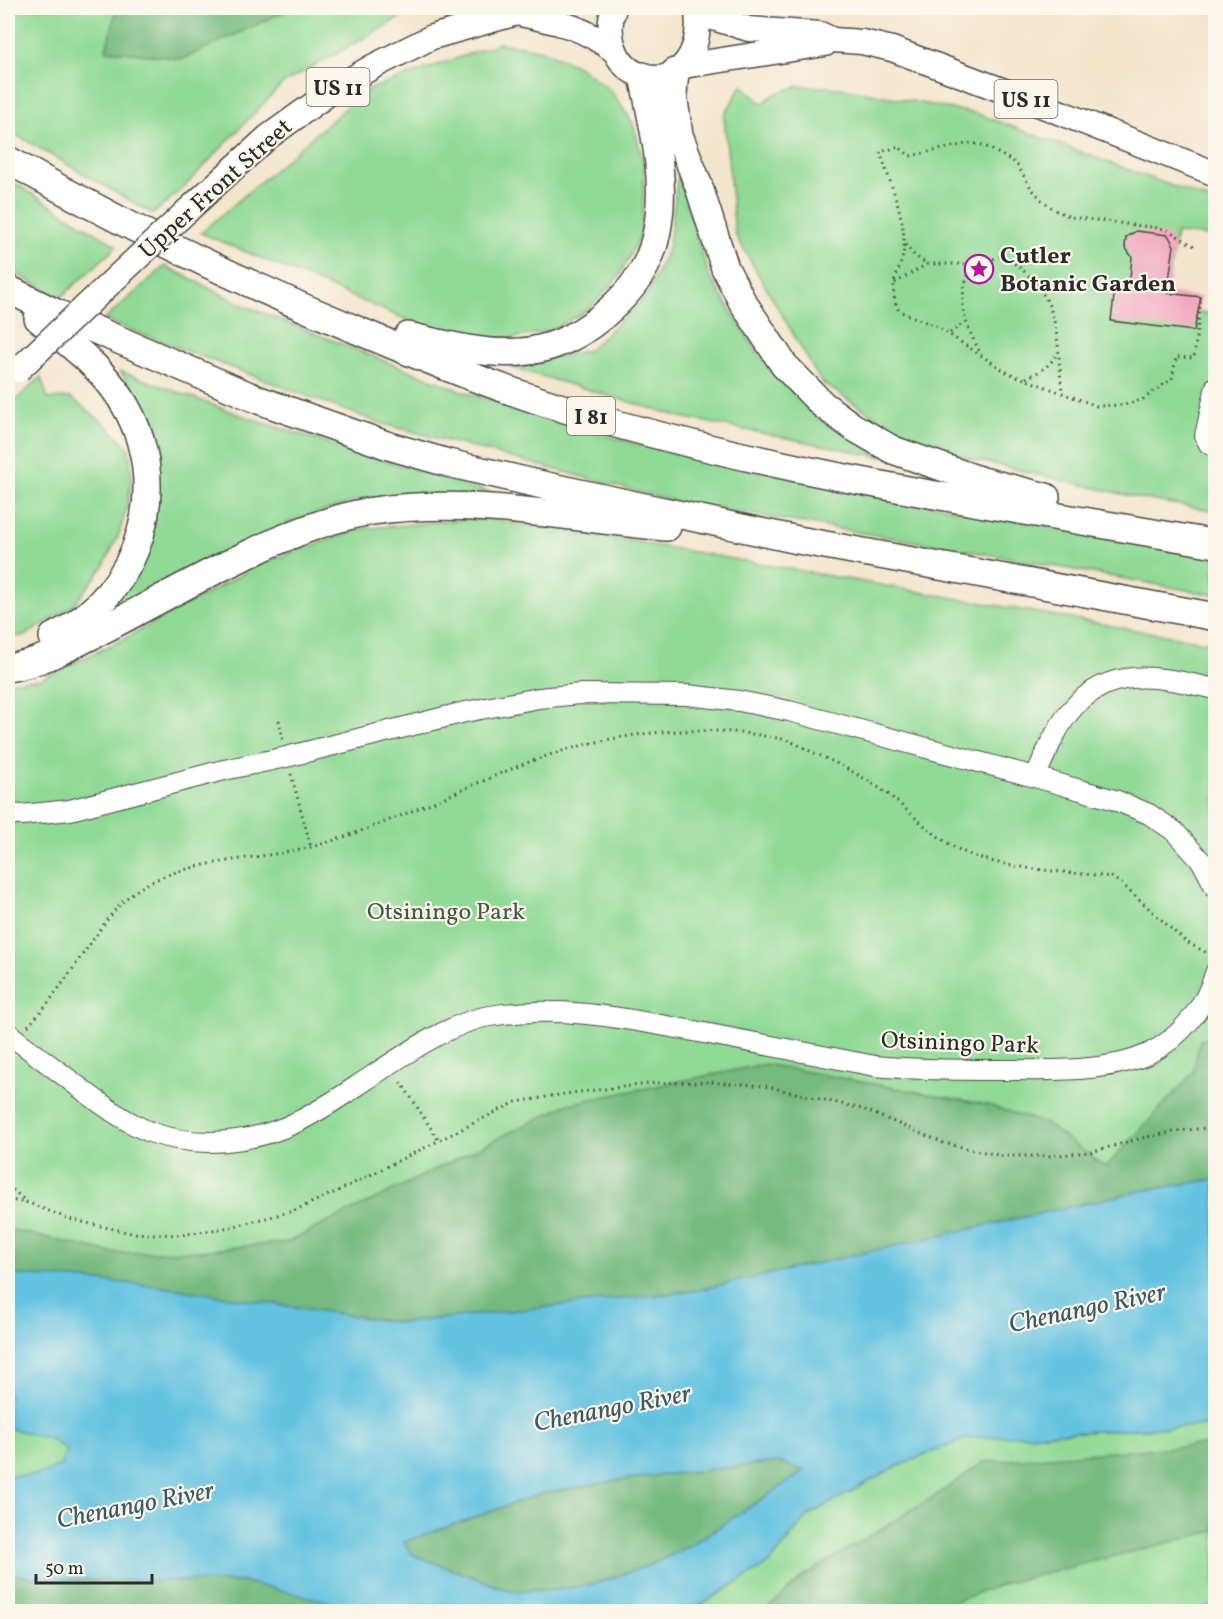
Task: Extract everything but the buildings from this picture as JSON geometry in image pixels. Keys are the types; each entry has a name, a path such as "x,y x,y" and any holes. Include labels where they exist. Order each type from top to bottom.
{"highway":[{"path":"679,69 673,94 679,135 698,184 725,268 742,301 784,365 822,404 853,428 893,450 979,480 1133,517 1215,543"},
{"path":"312,312 442,346 517,353 545,348 574,337 600,320 633,287 654,248 661,186 643,76"},
{"name":"I 81","path":"8,160 159,241 312,312 463,374 576,412 739,455 852,480 1215,543"},
{"path":"8,291 259,400 389,446 448,463 798,540 1215,617"},
{"path":"8,291 106,378 120,397 141,440 148,495 138,543 115,586 100,606 56,636 34,646 8,651"},
{"path":"8,668 57,653 254,551 320,524 373,511 454,506 508,509 798,540"}],"main road":[{"path":"614,8 610,32 615,51"},
{"name":"Upper Front Street","path":"13,375 268,137 336,88 432,37 521,10 574,27 596,37 615,51 626,66 643,76"},
{"path":"679,69 691,56 698,42 697,10"},
{"name":"US 11","path":"697,10 749,29 820,34 833,40 862,42 892,50 1023,98 1215,174"},
{"name":"US 11","path":"643,76 664,76 679,69 822,46 833,40"}],"lane":[{"path":"1210,442 1215,387"},
{"path":"1035,777 1072,709 1091,692 1117,679 1135,676 1215,689"},
{"path":"8,814 70,810 465,712 539,698 580,694 687,695 739,701 789,711 1114,800 1149,814 1174,831 1202,862 1215,889"},
{"name":"Otsiningo Park","path":"12,1036 101,1104 132,1123 151,1132 184,1141 231,1141 260,1136 297,1122 406,1054 464,1023 487,1016 535,1010 588,1013 899,1069 1046,1070 1081,1068 1133,1060 1165,1044 1193,1018 1212,986 1215,971"}],"path":[{"path":"1194,246 1166,229 1071,217 1055,210 1031,188 1016,163 983,145 971,143 910,156 899,147 880,152 896,202 905,245 893,284 893,299 899,311 950,333 1008,373 1097,406 1124,405 1142,400 1172,379 1176,357 1194,358 1201,297"},
{"path":"905,245 927,264"},
{"path":"893,284 927,264 973,264 1004,256 1019,266 1050,304 1057,332 1062,392"},
{"path":"973,264 966,283 963,314 982,355"},
{"path":"950,333 965,322"},
{"path":"1025,379 1045,368 1058,351"},
{"path":"12,1036 44,1009 113,911 134,892 162,877 193,868 311,847 354,834 522,765 586,744 640,733 724,730 785,740 840,764 888,794 909,813 956,848 985,860 1111,877 1122,884 1186,942 1215,957"},
{"path":"286,757 311,847"},
{"path":"401,1082 439,1141"},
{"path":"8,1200 29,1203 69,1219 131,1233 181,1234 231,1227 293,1211 516,1102 657,1083 709,1082 765,1086 863,1109 944,1143 1002,1156 1048,1156 1091,1152 1142,1138 1215,1127"},
{"path":"8,1186 29,1203"}],"green space":[{"path":"8,8 417,8 282,84 185,186 153,214 8,130"},
{"path":"117,8 290,8 183,59 106,50"},
{"path":"500,43 539,49 578,66 611,91 633,123 644,164 642,232 620,275 588,310 549,331 499,341 429,329 201,233 367,90"},
{"name":"Cutler Botanic Garden","path":"742,85 762,104 775,94 798,86 843,88 978,114 1215,202 1215,220 1211,236 1176,233 1164,310 1215,314 1215,511 1143,499 924,448 821,382 735,234 724,116"},
{"path":"678,174 709,276 759,355 819,419 882,457 681,417 510,367 589,350 646,296 669,246"},
{"path":"8,179 117,246 60,298 8,269"},
{"path":"165,266 243,305 461,391 632,443 833,486 1215,558 1215,595 677,502 377,422 104,320"},
{"path":"120,371 251,419 501,496 363,499 293,521 104,616 159,497 154,423"},
{"path":"41,377 48,399 71,398 104,423 129,448 132,478 119,534 103,567 73,606 24,636 8,636 8,407"},
{"name":"Otsiningo Park","path":"481,518 597,535 1215,644 1215,1192 694,1291 400,1323 131,1284 8,1274 8,682 40,679 122,640 266,561 361,529"},
{"path":"1215,1035 1215,1179 1140,1191 694,1291 400,1323 149,1285 8,1274 8,1229 112,1253 198,1251 288,1242 568,1104 765,1064 988,1105 1046,1124 1106,1167 1193,1073 1200,1040"},
{"path":"1215,1425 1215,1604 1196,1611 686,1612 771,1562 807,1516 893,1468 967,1438"},
{"path":"8,1428 51,1439 67,1450 61,1465 38,1475 8,1476"},
{"path":"1215,1444 1215,1531 1006,1583 928,1611 765,1611 805,1575 935,1496 984,1462"},
{"path":"778,1462 806,1471 690,1546 650,1565 591,1585 554,1590 510,1591 411,1554 404,1541 540,1494 618,1480"},
{"path":"8,1574 56,1579 245,1582 373,1611 8,1611"}],"water":[{"name":"Chenango River","path":"1215,1179 1215,1425 967,1438 893,1468 807,1516 771,1562 686,1611 373,1612 245,1582 56,1579 8,1574 8,1476 38,1475 61,1465 67,1451 51,1439 8,1428 8,1274 149,1285 400,1323 694,1291 1140,1191","holes":["778,1462 805,1471 690,1546 650,1565 591,1585 554,1590 510,1591 411,1554 404,1542 540,1494 618,1480"]}],"place":[{"name":"Cutler Botanic Garden","path":"979,269"}]}
